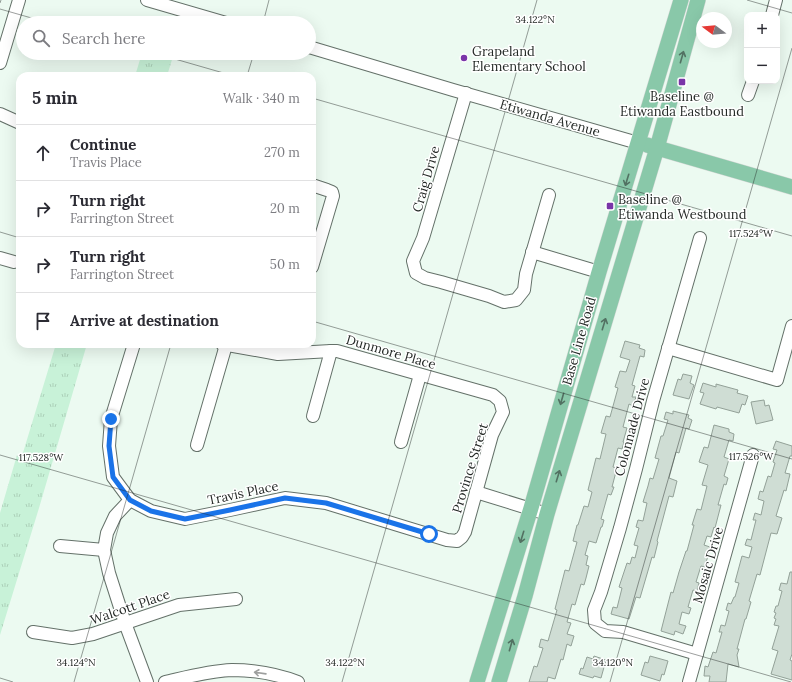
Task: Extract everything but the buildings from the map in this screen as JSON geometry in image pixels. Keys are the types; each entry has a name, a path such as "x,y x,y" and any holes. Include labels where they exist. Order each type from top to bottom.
{"main road":[{"name":"Base Line Road","path":"477,682 531,508 680,0"},
{"name":"Base Line Road","path":"499,682 525,596 547,514 657,148 698,0"},
{"name":"Etiwanda Avenue","path":"638,143 792,187"}],"street":[{"path":"0,63 19,0"},
{"path":"147,0 202,16"},
{"path":"773,12 776,0"},
{"name":"Etiwanda Avenue","path":"316,49 638,143"},
{"path":"748,95 752,84"},
{"name":"Craig Drive","path":"466,93 423,238 413,261 416,273 424,278 489,296 504,302 516,300 524,290 526,274 532,252"},
{"path":"0,114 16,121"},
{"path":"316,186 332,192 332,200 316,254"},
{"path":"549,195 532,252 599,272"},
{"name":"Colonnade Drive","path":"697,654 623,632 605,631 595,623 594,610 601,592 620,528 653,401 700,238"},
{"path":"0,258 14,262"},
{"path":"668,348 777,380 792,326"},
{"path":"133,348 111,419 109,446 113,477 130,500 114,516 107,533 104,550 109,573 125,624 147,682"},
{"path":"197,445 223,348"},
{"name":"Dunmore Place","path":"242,348 278,354 298,348 337,351 493,395 500,401"},
{"path":"313,416 332,351"},
{"path":"401,442 420,375"},
{"name":"Province Street","path":"457,541 465,532 492,434 503,412 500,401"},
{"name":"Mosaic Drive","path":"689,682 753,456"},
{"path":"476,492 547,514"},
{"name":"Travis Place","path":"130,500 151,511 185,519 285,498 326,503 447,540 457,541"},
{"path":"60,546 104,550"},
{"name":"Walcott Place","path":"33,632 72,638 94,634 179,605 236,599"},
{"path":"165,682 232,670 274,675 298,682"}],"green space":[{"path":"140,60 172,60 168,72 136,72"},
{"path":"55,348 86,348 0,635 0,513 17,455 22,456"}],"place":[{"name":"Grapeland Elementary School","path":"464,58"},
{"name":"Baseline @ Etiwanda Eastbound","path":"682,82"},
{"name":"Baseline @ Etiwanda Westbound","path":"610,206"}],"route":[{"path":"111,419 109,446 113,477 130,500 151,511 185,519 285,498 326,503 429,534"}]}
